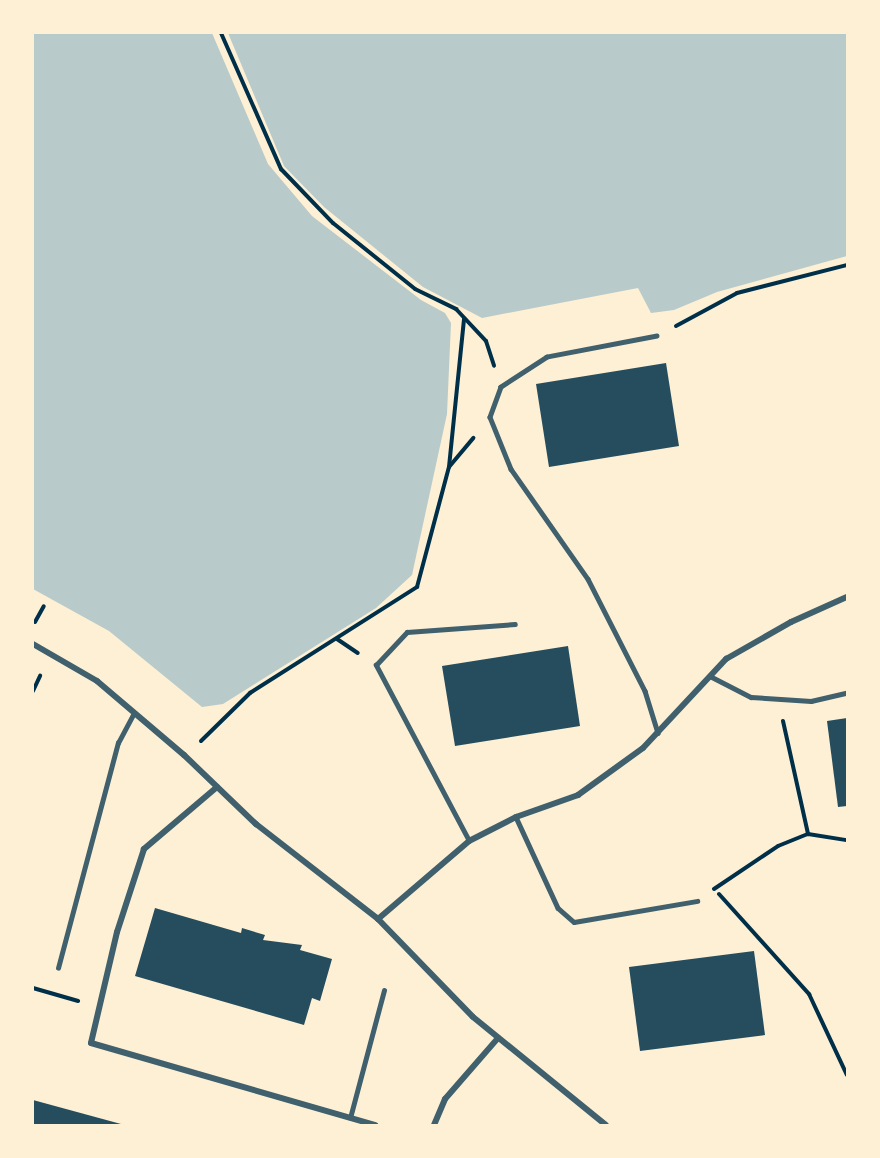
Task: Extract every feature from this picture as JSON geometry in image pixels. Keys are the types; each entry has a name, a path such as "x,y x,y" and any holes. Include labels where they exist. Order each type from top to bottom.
{"street":[{"path":"378,919 469,841 516,817 578,795 658,735 726,659 801,616 847,597"},
{"path":"33,644 97,681 309,867 378,919 498,1038 606,1125"},
{"path":"218,788 144,849 117,932 91,1042 375,1125"},
{"path":"434,1125 445,1099 498,1038"}],"lane":[{"path":"657,336 547,357 501,387 490,417 511,469 588,579 645,691 658,735"},
{"path":"469,841 376,665 407,632 515,624"},
{"path":"710,676 751,697 811,701 847,693"},
{"path":"58,968 118,743 134,713"},
{"path":"516,817 558,908 574,922 697,901"},
{"path":"350,1118 384,990"}],"path":[{"path":"221,33 281,169 333,223 415,290 456,309 486,341 501,387"},
{"path":"657,336 737,293 847,265"},
{"path":"201,741 250,693 417,587 449,467 464,318"},
{"path":"449,467 490,417"},
{"path":"33,625 44,606"},
{"path":"778,698 808,834"},
{"path":"697,901 778,846 808,834 847,840"},
{"path":"715,889 809,994 847,1075"},
{"path":"33,988 99,1007"}],"shaded area":[{"path":"33,33 212,33 268,164 312,216 421,300 445,313 451,323 447,414 412,575 376,608 223,704 202,707 109,631 33,589"},
{"path":"228,33 847,33 847,256 717,292 674,310 651,313 638,288 482,318 423,287 324,207 284,166"}],"building":[{"path":"666,363 679,446 549,467 536,384"},
{"path":"568,646 580,726 455,746 442,666"},
{"path":"847,718 847,806 838,807 827,721"},
{"path":"155,908 241,933 242,928 265,935 263,940 302,945 300,950 332,959 320,1001 312,998 304,1025 135,976"},
{"path":"754,951 765,1035 640,1051 629,967"},
{"path":"33,1100 121,1124 121,1125 33,1125"}]}
